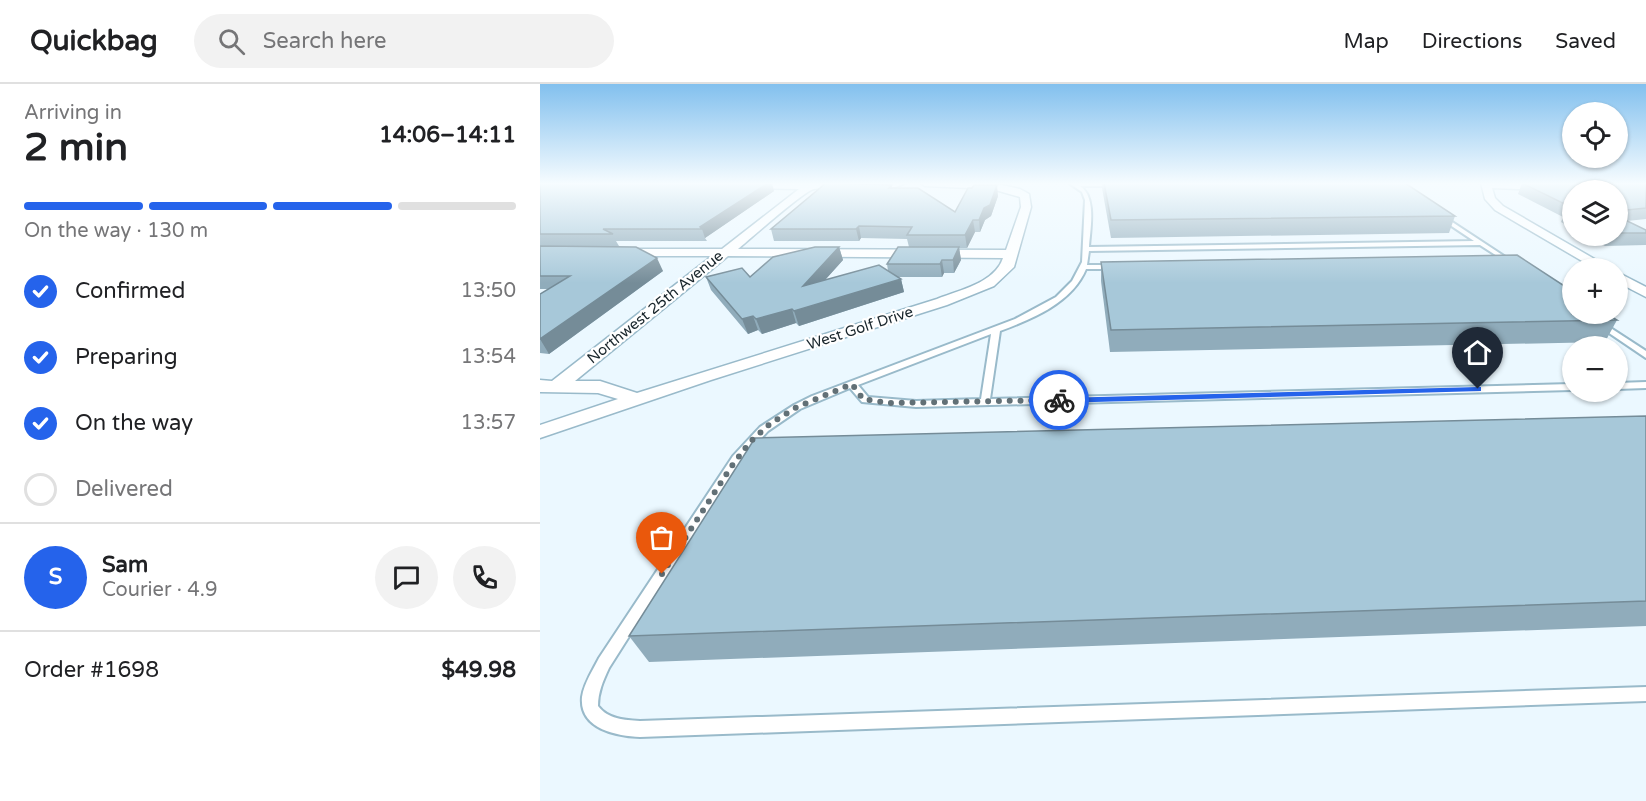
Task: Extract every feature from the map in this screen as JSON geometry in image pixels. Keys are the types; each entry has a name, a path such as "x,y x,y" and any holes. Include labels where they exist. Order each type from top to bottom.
{"street":[{"name":"Northwest 25th Avenue","path":"549,386 770,216"},
{"name":"West Golf Drive","path":"540,432 962,295 997,278 1007,267 1023,216"},
{"path":"1514,216 1586,258"},
{"path":"608,252 1012,254"},
{"path":"1628,282 1646,293"},
{"path":"549,386 600,387 636,399"}],"lane":[{"path":"1087,216 1084,267 1073,284 1054,301 1024,319 815,398 783,416 757,435 737,458 604,663 590,698 590,707 601,720 620,728 640,729 1646,694"},
{"path":"1442,216 1517,267"},
{"path":"1086,249 1481,243"},
{"path":"1497,261 1508,261"},
{"path":"1084,267 1123,267"},
{"path":"1600,324 1646,355"},
{"path":"985,402 996,330"},
{"path":"852,384 863,399 916,404 1562,387"},
{"path":"1628,386 1646,385"}],"building":[{"path":"540,216 716,216 700,227 702,229 603,229 613,234 540,234"},
{"path":"786,216 980,216 979,220 973,220 965,235 907,235 912,227 771,229"},
{"path":"1110,216 1415,216 1111,220"},
{"path":"1628,221 1646,230 1646,233 1628,233"},
{"path":"540,246 636,247 657,258 540,339 540,294 570,276 540,276"},
{"path":"815,247 839,247 803,286 879,265 901,279 794,311 792,309 756,319 753,316 742,319 706,277 742,268 750,277 773,257"},
{"path":"898,247 959,247 953,260 942,260 940,264 887,264"},
{"path":"1517,255 1562,284 1562,321 1111,330 1101,262"},
{"path":"1646,416 1646,601 629,636 755,438"}],"way so far":[{"path":"662,574 731,467 750,442 776,420 815,398 852,384 863,399 888,403 1059,400"}],"route":[{"path":"1059,400 1478,389"}]}
